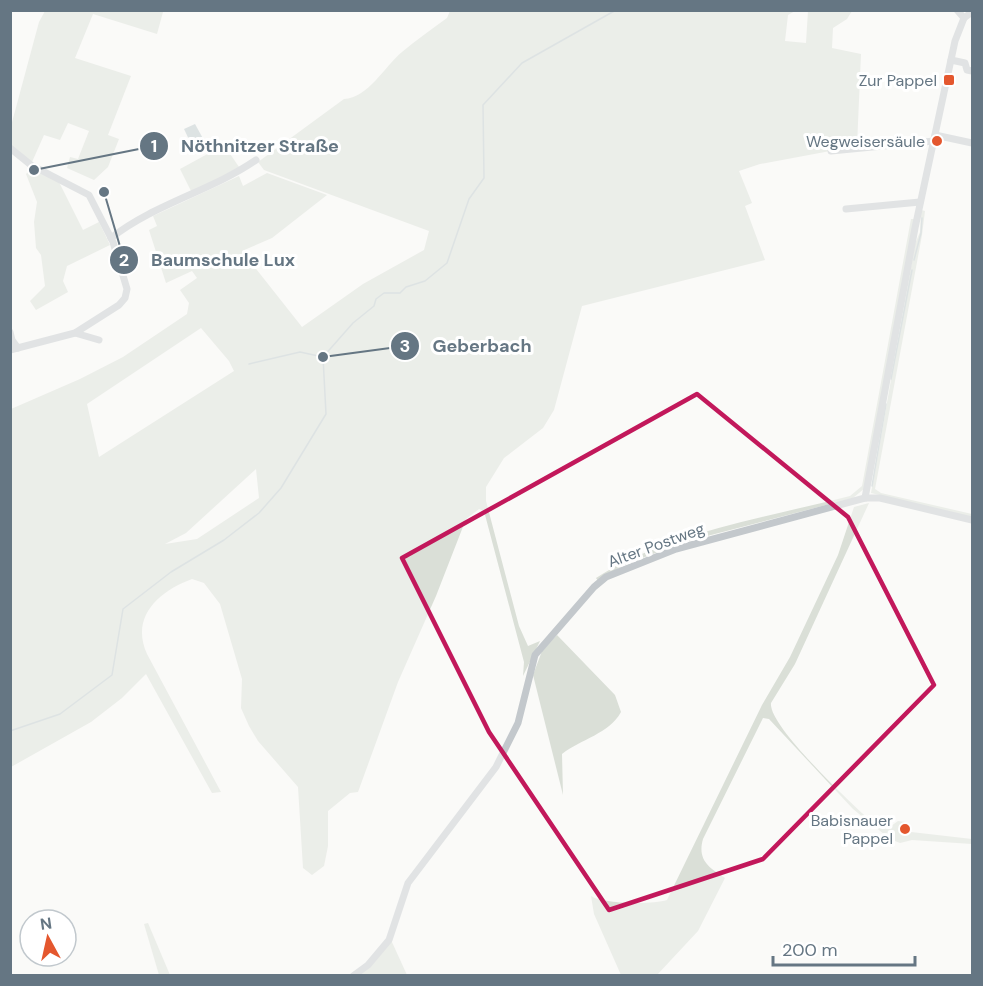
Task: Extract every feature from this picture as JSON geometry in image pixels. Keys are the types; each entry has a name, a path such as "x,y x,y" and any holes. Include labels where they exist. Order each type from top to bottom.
{"street":[{"path":"957,10 964,18"},
{"path":"865,498 920,202 951,60 964,18 972,12"},
{"path":"951,60 964,63 967,70 972,71"},
{"path":"831,152 934,138 972,143"},
{"path":"10,148 31,165 89,195 111,238 125,281 125,298 100,319 75,333 14,349 10,332"},
{"path":"111,238 149,214 232,177 256,160"},
{"path":"846,209 920,202"},
{"path":"75,333 99,340"},
{"name":"Alter Postweg","path":"353,975 368,964 389,940 408,883 496,767 518,723 535,655 594,587 606,577 676,549 865,498 880,498 972,520"}],"highlighted area":[{"path":"697,394 848,517 934,685 763,859 609,910 489,732 402,558"}],"shaded area":[{"path":"45,11 163,12 157,34 93,14 75,58 131,76 108,135 119,139 108,167 94,180 67,168 70,157 78,159 89,131 68,123 60,140 44,135 32,162 11,145 11,126 39,22"},
{"path":"450,11 795,11 788,15 785,41 806,43 808,11 852,11 847,19 833,28 832,48 861,54 857,146 760,164 739,171 752,203 745,206 765,260 582,306 554,410 543,428 504,458 486,487 486,501 519,626 528,646 540,641 523,676 524,662 484,511 479,509 466,519 436,596 398,682 358,792 350,793 328,811 328,846 324,866 312,875 303,868 298,787 258,741 249,726 241,708 242,679 220,604 204,583 192,579 159,598 145,617 142,628 143,641 147,654 221,792 212,793 146,674 122,698 91,722 11,767 11,409 80,379 123,357 187,314 189,303 180,290 197,278 192,271 166,283 149,230 157,226 153,216 239,176 243,186 267,173 327,195 272,238 242,251 302,327 363,284 424,250 429,231 264,170 258,162 344,99 361,93 402,52 447,18","holes":["201,328 229,361 234,371 99,457 87,404","256,469 259,498 197,539 165,544 186,533"]},
{"path":"195,124 206,144 194,150 184,129"},
{"path":"224,145 239,167 192,193 180,169"},
{"path":"32,168 59,182 83,230 99,222 110,245 67,266 63,281 68,292 36,310 30,301 45,286 41,255 36,248 34,222 37,202 26,174"},
{"path":"921,210 925,211 922,235 875,489 881,493 972,514 972,517 871,493 915,244 920,232"},
{"path":"911,219 914,219 865,488 853,498 684,542 624,565 598,581 596,578 653,549 719,528 850,496 862,486"},
{"path":"869,503 795,664 771,703 774,714 783,729 813,765 873,823 887,829 898,821 905,822 911,832 972,839 972,844 912,840 900,843 890,839 853,809 769,719 763,718 703,839 703,858 714,871 725,878 698,931 657,975 621,975 594,914 591,896 606,901 628,903 667,900 762,705 790,657 838,555 854,507"},
{"path":"557,635 615,695 621,712 616,720 602,731 562,754 563,795 533,675 542,651"},
{"path":"148,923 170,975 159,975 144,924"},
{"path":"391,940 407,975 358,976"}],"waterway":[{"path":"10,731 60,714 112,675 123,609 171,572 224,540 259,513 281,488 326,414 323,357 353,323 374,306 376,299 384,293 400,293 406,287 425,281 447,263 469,199 484,178 483,105 522,63 616,10"},
{"path":"914,260 921,233 922,218"},
{"path":"891,379 912,270"},
{"path":"249,364 300,352 323,357"},
{"path":"872,486 886,404"}],"place":[{"name":"Zur Pappel","path":"949,80"},
{"name":"Wegweisersäule","path":"937,141"},
{"name":"Nöthnitzer Straße","path":"34,170"},
{"name":"Baumschule Lux","path":"104,192"},
{"name":"Geberbach","path":"323,357"},
{"name":"Babisnauer Pappel","path":"905,829"}]}
